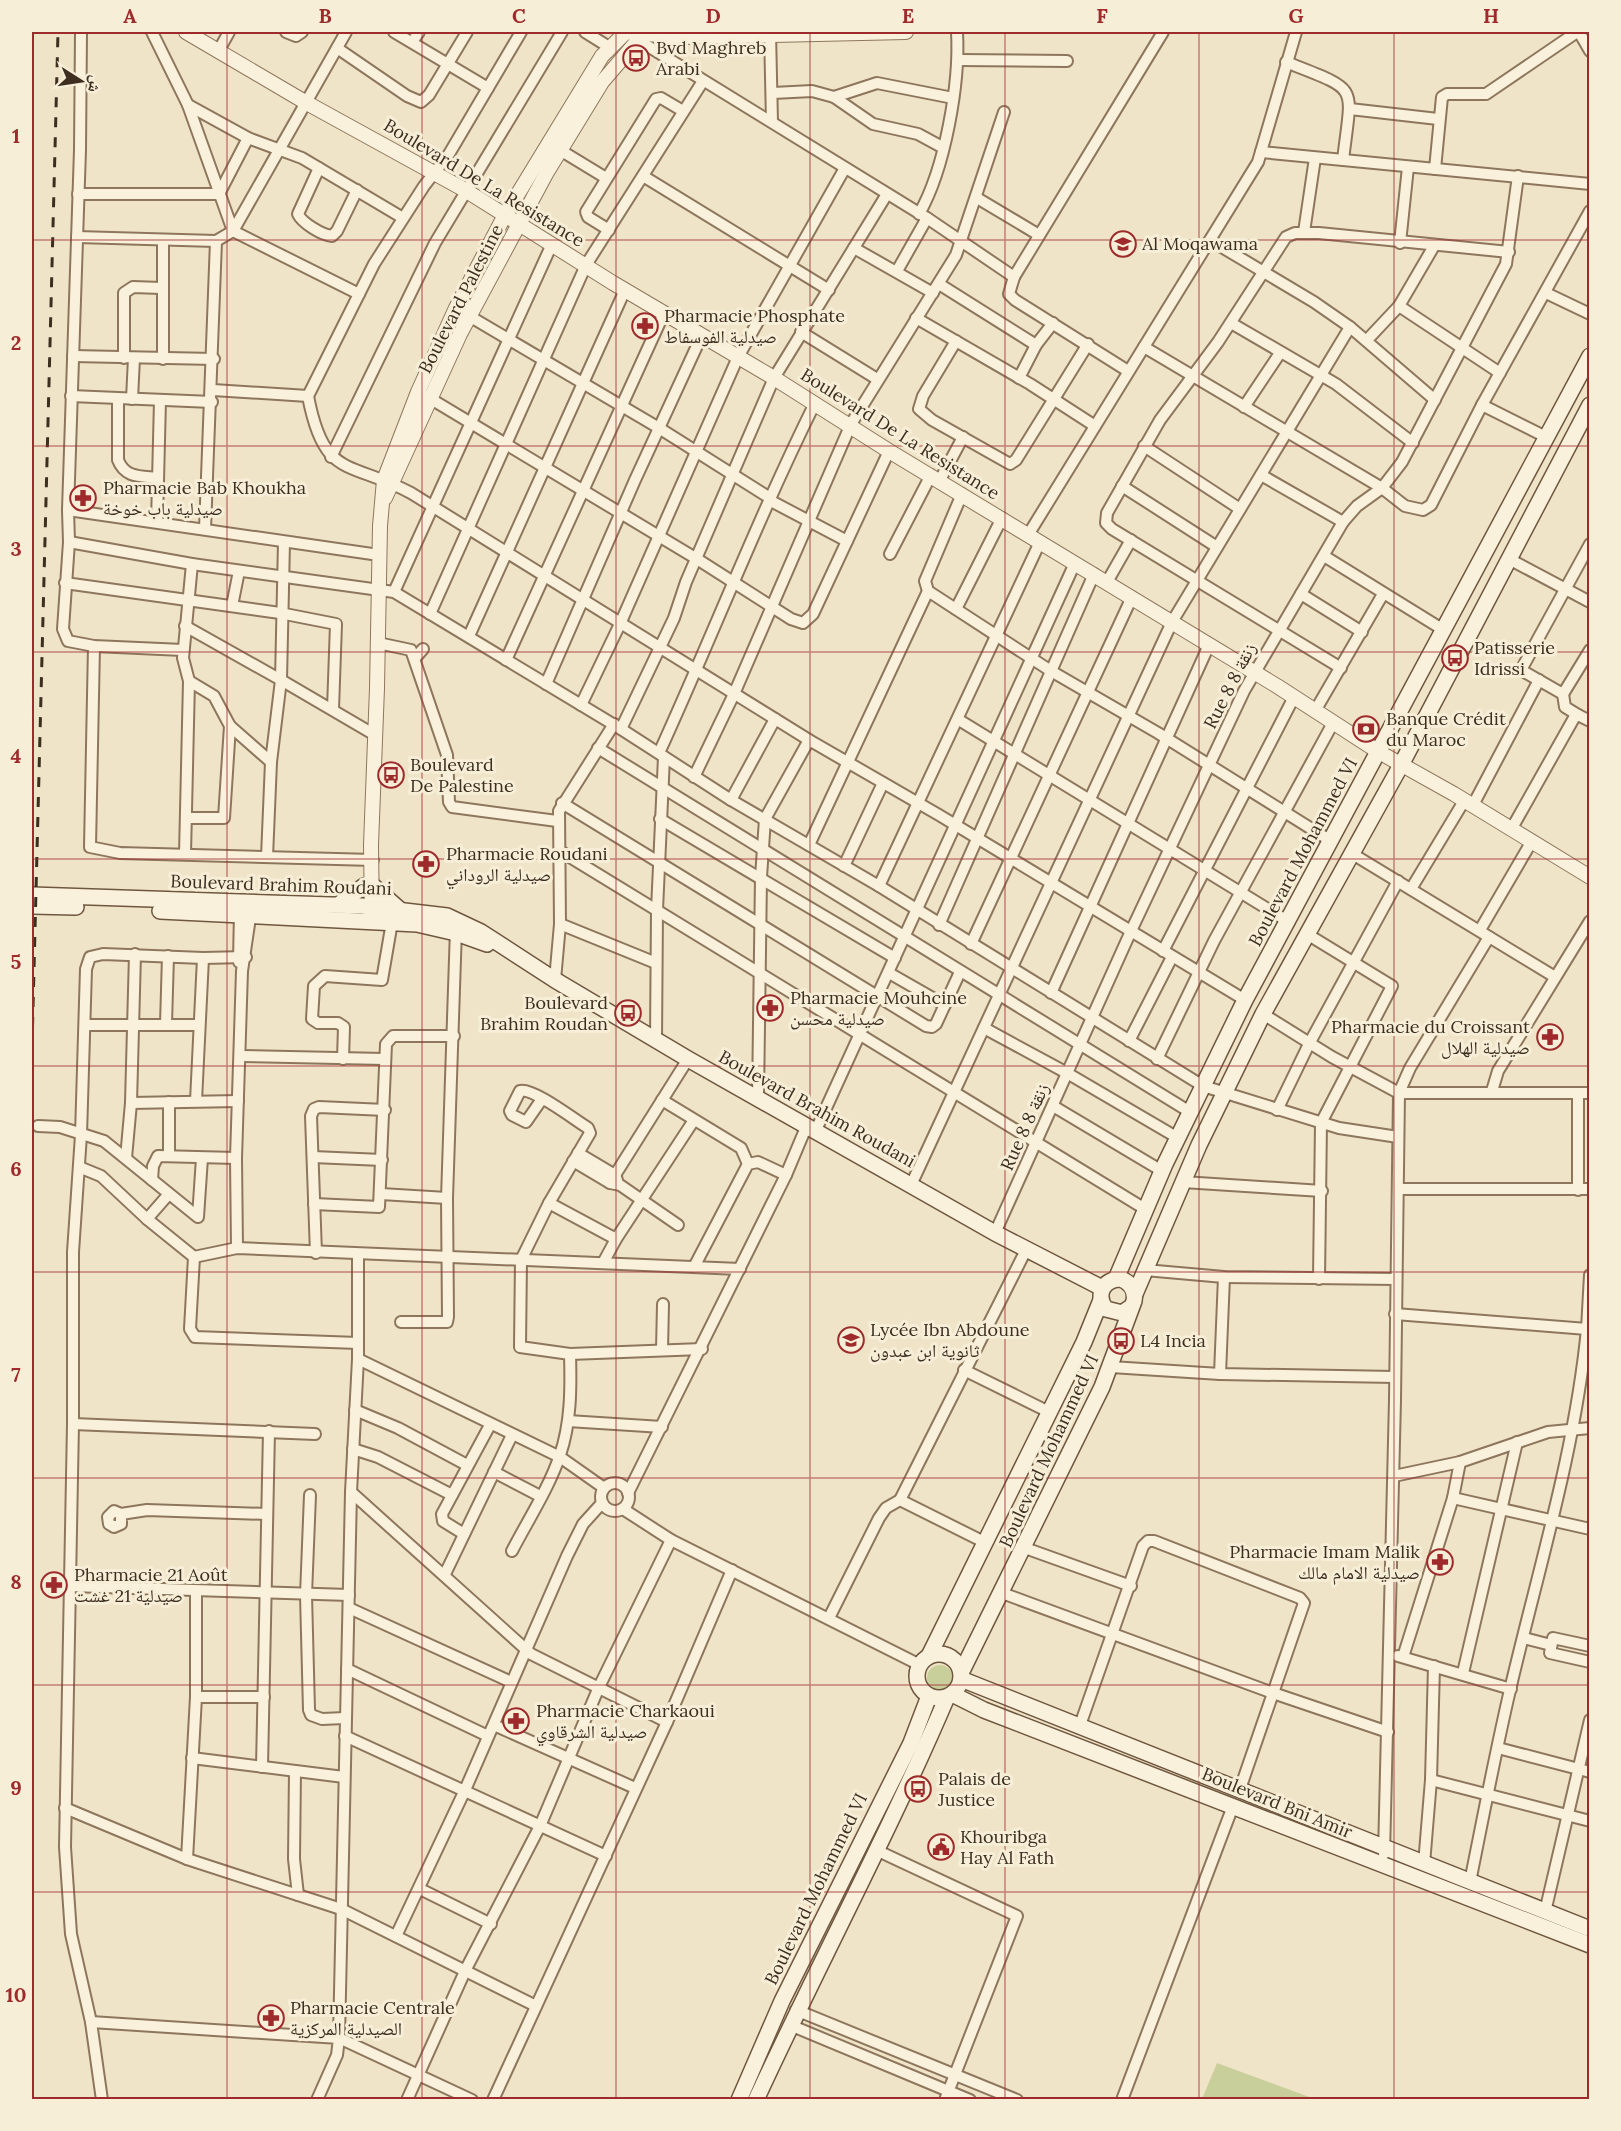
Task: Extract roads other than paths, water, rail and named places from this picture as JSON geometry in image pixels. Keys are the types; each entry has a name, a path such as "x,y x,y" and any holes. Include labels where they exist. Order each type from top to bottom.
{"main road":[{"name":"Boulevard Mohammed VI","path":"1116,1279 1162,1170 1245,1000 1289,922 1442,629 1590,356"},
{"name":"Boulevard Mohammed VI","path":"961,1676 1111,1367 1145,1270 1183,1182 1263,1014 1401,765 1590,405"},
{"path":"338,905 368,886 396,916"},
{"name":"Boulevard Brahim Roudani","path":"32,896 245,909 338,905 367,913"},
{"name":"Boulevard Brahim Roudani","path":"32,906 245,909 396,916 438,913 457,926 518,956 688,1059 1102,1294"},
{"path":"1116,1279 1130,1285 1133,1301 1122,1313 1111,1312 1102,1294 1116,1279"},
{"name":"Boulevard Mohammed VI","path":"925,1660 986,1543 1084,1342 1102,1294"},
{"path":"947,1655 957,1662 961,1676 949,1695 929,1696 918,1682 925,1660 947,1655"},
{"name":"Boulevard Bni Amir","path":"961,1676 1079,1728 1240,1789 1590,1929"},
{"name":"Boulevard Mohammed VI","path":"756,2100 796,2010 912,1779 949,1695"},
{"name":"Boulevard Bni Amir","path":"949,1695 1381,1866 1590,1945"},
{"name":"Boulevard Mohammed VI","path":"739,2100 782,2001 911,1743 929,1696"}],"street":[{"path":"81,32 69,542 63,629 66,638 72,643 183,650"},
{"path":"152,32 188,105 233,231 359,294"},
{"name":"Boulevard De La Resistance","path":"186,32 305,102 465,190 664,314 851,424 889,451 1132,597 1379,752 1512,828 1590,877"},
{"path":"219,50 229,32"},
{"path":"286,32 297,36 302,32"},
{"path":"77,237 216,241 233,231 346,32"},
{"path":"394,32 488,88"},
{"path":"412,42 419,32"},
{"path":"336,48 418,101 423,101 429,95 467,32"},
{"path":"521,32 449,154 403,218 359,294 308,396 312,415 331,457 348,468 388,482 470,529 809,740 955,824 1245,1000"},
{"path":"331,457 399,315 465,190 562,32"},
{"path":"585,32 609,47"},
{"path":"626,32 642,36 906,32"},
{"name":"Boulevard Palestine","path":"367,913 378,644 387,591 379,555 382,502 418,392 456,308 505,215 609,47 626,32"},
{"path":"897,271 923,216 931,191 953,98 958,60 957,32"},
{"path":"1128,371 1011,297 1009,292 1014,277 1163,32"},
{"path":"879,886 997,635 1034,538 1095,426 1210,240 1261,152 1296,32"},
{"path":"1435,169 1440,99 1444,95 1486,94 1578,32 1590,51"},
{"path":"771,34 772,122"},
{"path":"642,36 703,81 923,216 1014,277"},
{"name":"Boulevard Palestine","path":"388,482 431,399 469,316 560,150 602,82 642,36"},
{"path":"958,60 1067,61"},
{"path":"1286,62 1343,87 1350,99 1343,160"},
{"path":"430,614 470,529 586,265 703,81"},
{"path":"834,97 877,83 953,98"},
{"path":"773,93 812,91 834,97 873,124 918,134 942,147"},
{"path":"609,230 586,215 588,207 606,178 656,99 661,98 683,111"},
{"path":"188,105 248,138 280,149 320,168 403,218"},
{"path":"1350,109 1438,120"},
{"path":"694,777 734,694 851,424 877,379 936,289 961,242 1004,112"},
{"path":"219,194 248,138"},
{"path":"560,150 606,178"},
{"path":"1261,152 1590,184"},
{"path":"1304,232 1315,158"},
{"path":"1400,243 1408,167"},
{"path":"320,168 298,213 301,219 327,236 332,236 337,231 357,190"},
{"path":"581,705 620,624 738,357 845,168"},
{"path":"643,176 829,290"},
{"name":"Rue 8 8 زنقة","path":"995,1233 1131,931 1254,673 1343,522 1357,506 1382,488 1413,443 1501,276 1509,252 1518,176"},
{"path":"78,194 219,194"},
{"path":"555,980 560,924 560,851 557,821 562,803 598,748 617,726 660,648 774,378 887,194"},
{"path":"977,198 1039,235"},
{"path":"1144,346 1382,488 1413,510 1427,508 1590,211"},
{"path":"1341,668 1108,526 1105,520 1144,446 1231,322 1286,237 1304,232 1509,252"},
{"path":"163,240 161,288 163,358"},
{"path":"1210,240 1314,302 1350,327 1435,400"},
{"path":"205,529 213,390 216,241"},
{"path":"387,591 471,423 552,244"},
{"path":"1367,340 1399,306 1434,246"},
{"path":"854,248 936,289 1036,345"},
{"path":"132,399 124,292 133,287 161,288"},
{"path":"469,636 625,290"},
{"path":"1546,293 1590,314"},
{"path":"1399,306 1500,373"},
{"path":"456,308 696,450 770,499 847,542"},
{"path":"506,660 620,405 664,314"},
{"path":"916,318 1019,378 1095,426"},
{"path":"1231,322 1280,353 1320,374 1413,443"},
{"path":"1019,378 1036,345 1053,323"},
{"path":"911,1185 1172,622 1350,327"},
{"path":"801,332 877,379"},
{"path":"546,684 582,599 702,336"},
{"path":"956,341 923,396 919,409 926,416 1003,461 1013,463 1088,344"},
{"path":"1244,407 1280,353"},
{"path":"73,356 214,359"},
{"path":"213,390 308,396"},
{"path":"418,392 546,467 795,621 807,623 889,451"},
{"path":"71,396 212,402"},
{"path":"118,399 118,460 122,469 134,476 158,478"},
{"path":"156,522 160,400"},
{"path":"656,1040 662,755 732,580 815,403"},
{"path":"1482,405 1546,437"},
{"path":"890,554 935,477 963,437"},
{"path":"325,447 338,443"},
{"path":"1144,446 1240,508"},
{"path":"1261,475 1343,522"},
{"path":"1122,486 1217,547"},
{"path":"962,494 925,581 928,591 1051,671 1128,715 1331,841"},
{"path":"68,510 379,555"},
{"path":"956,609 1002,518"},
{"path":"1107,582 1131,540"},
{"path":"69,542 192,564 387,591 469,636 617,726 731,800 879,886 1203,1086 1352,1132 1398,1137"},
{"path":"267,857 271,762 281,680 280,613 284,542"},
{"path":"1563,694 1521,670 1590,544"},
{"path":"1324,556 1442,629"},
{"path":"1509,559 1590,602"},
{"path":"602,1503 611,1511 623,1509 627,1504 628,1493 702,1349 786,1175 861,1035 916,909 1075,563"},
{"path":"184,854 189,681 184,667 183,650 192,564"},
{"path":"232,606 239,571"},
{"path":"939,925 1094,574"},
{"path":"65,583 280,613 337,626 333,709"},
{"path":"809,845 928,591"},
{"path":"1301,594 1362,632"},
{"path":"1316,711 1383,594"},
{"path":"971,944 1132,597"},
{"path":"185,626 375,735"},
{"path":"378,644 411,650 415,658 447,755 449,802 452,807 557,821"},
{"path":"1051,993 1209,645"},
{"path":"94,646 90,848 120,853 267,857 370,855"},
{"path":"415,658 423,649"},
{"path":"1590,650 1563,694 1564,707 1590,721"},
{"path":"1411,889 1469,803 1539,680"},
{"path":"189,681 214,696 230,726 271,762"},
{"path":"1130,1041 1205,868 1294,697"},
{"path":"1512,828 1578,715"},
{"path":"731,800 775,719"},
{"path":"959,720 1205,868 1289,922"},
{"path":"1157,1059 1198,972 1283,810 1333,723"},
{"path":"186,819 224,818 230,726"},
{"path":"758,1098 761,877 765,819 809,740"},
{"path":"598,748 1190,1112"},
{"path":"844,866 883,783"},
{"path":"562,803 929,1027 936,1024 960,972"},
{"path":"660,819 895,958"},
{"path":"1381,1866 1385,1848 1394,1476 1399,1093 1410,1068 1532,841"},
{"path":"560,851 1145,1209"},
{"path":"1351,853 1555,977"},
{"path":"1277,1110 1309,1044 1398,881"},
{"path":"237,1248 236,1158 241,1056 241,957 245,909"},
{"path":"343,1059 344,1027 338,1023 318,1023 312,1019 314,986 325,976 382,980 396,916"},
{"path":"1492,1091 1498,1071 1590,921"},
{"path":"560,924 656,963"},
{"path":"401,1322 447,1322 447,1198 457,926"},
{"path":"1307,934 1392,986 1348,1066 1321,1123 1322,1191 1319,1279"},
{"path":"102,2100 91,2022 71,1934 67,1902 65,1808 73,1424 73,1252 80,1167 87,961 90,957 103,954 203,958 241,957"},
{"path":"126,1158 131,1103 135,954"},
{"path":"166,1024 168,956"},
{"path":"196,1101 203,958"},
{"path":"889,973 945,1005"},
{"path":"1263,1014 1309,1044 1399,1093 1492,1091 1584,1093 1578,1190"},
{"path":"86,1025 198,1025"},
{"path":"984,1028 1068,1073 1178,1138"},
{"path":"314,1204 379,1207 385,1110 386,1044 393,1036 454,1036"},
{"path":"241,1056 385,1059"},
{"path":"615,1181 688,1059"},
{"path":"542,1099 590,1130 549,1203 521,1260 520,1347 570,1354 702,1349"},
{"path":"662,1100 741,1148 748,1164"},
{"path":"131,1103 238,1101"},
{"path":"169,1156 170,1102"},
{"path":"1053,1106 1162,1170"},
{"path":"316,1253 311,1116 314,1109 319,1107 385,1110"},
{"path":"603,1263 616,1239 694,1120"},
{"path":"38,1126 60,1127 104,1141 128,1143"},
{"path":"104,1141 198,1217 202,1158"},
{"path":"152,1180 156,1157 236,1158"},
{"path":"313,1157 382,1160"},
{"path":"576,1157 678,1225"},
{"path":"748,1164 758,1162 786,1175"},
{"path":"694,1267 748,1164"},
{"path":"80,1167 101,1176 147,1219 194,1257"},
{"path":"1183,1182 1322,1191"},
{"path":"1398,1189 1590,1190"},
{"path":"381,1194 447,1198"},
{"path":"147,1219 168,1195"},
{"path":"549,1203 616,1239"},
{"path":"194,1257 237,1248 358,1255 447,1256 740,1269"},
{"path":"829,1618 879,1518 886,1508 900,1500 1026,1250"},
{"path":"317,2100 337,2055 339,2038 351,1492 358,1359 358,1255"},
{"path":"194,1257 190,1329 195,1337 358,1343"},
{"path":"1145,1270 1224,1277 1396,1279"},
{"path":"1470,1882 1511,1689 1553,1522 1582,1381 1590,1275"},
{"path":"1220,1374 1224,1277"},
{"path":"662,1350 663,1304"},
{"path":"1395,1314 1587,1329"},
{"path":"512,1551 560,1457 568,1421 570,1354"},
{"path":"358,1359 560,1457 604,1488"},
{"path":"1111,1367 1220,1374 1395,1377"},
{"path":"964,1370 1049,1412"},
{"path":"355,1410 398,1428 467,1465"},
{"path":"568,1421 662,1427"},
{"path":"73,1424 315,1434"},
{"path":"464,1534 443,1521 442,1514 490,1425"},
{"path":"1394,1476 1460,1462 1548,1431 1590,1428"},
{"path":"262,1767 269,1431"},
{"path":"445,1574 512,1435"},
{"path":"1463,1673 1517,1442"},
{"path":"353,1449 378,1457 452,1495"},
{"path":"1403,1657 1452,1498 1460,1462"},
{"path":"494,1472 540,1496"},
{"path":"604,1488 618,1484 628,1493"},
{"path":"396,1936 465,1790 525,1648 583,1524 602,1503 604,1488"},
{"path":"351,1492 539,1659 667,1722"},
{"path":"310,1496 306,1595 309,1710 311,1715 322,1719 345,1718"},
{"path":"1452,1498 1590,1529"},
{"path":"900,1500 986,1543"},
{"path":"623,1509 671,1540 829,1618 925,1660"},
{"path":"121,1514 147,1510 267,1514"},
{"path":"406,2100 466,1970 492,1924 540,1826 599,1687 671,1540"},
{"path":"1079,1728 1131,1586 1143,1546 1154,1541 1300,1598 1304,1609 1240,1789"},
{"path":"1024,1548 1131,1586"},
{"path":"493,2100 667,1722 732,1570"},
{"path":"70,1586 349,1595"},
{"path":"187,1859 196,1697 196,1590"},
{"path":"1002,1593 1273,1693 1388,1732"},
{"path":"349,1608 511,1682"},
{"path":"1524,1638 1551,1645"},
{"path":"1590,1646 1553,1638 1550,1653 1590,1662"},
{"path":"1389,1654 1463,1673 1511,1689"},
{"path":"1424,1864 1431,1780 1434,1666"},
{"path":"347,1669 488,1736"},
{"path":"196,1697 264,1697"},
{"path":"1545,1912 1590,1720"},
{"path":"494,1725 635,1788"},
{"path":"345,1736 606,1856"},
{"path":"1498,1748 1590,1772"},
{"path":"192,1758 344,1777"},
{"path":"295,1771 294,1859 298,1895"},
{"path":"1431,1780 1590,1821"},
{"path":"1122,2100 1233,1806"},
{"path":"65,1808 187,1859 341,1909 536,2006"},
{"path":"876,1850 1017,1916 946,2095"},
{"path":"420,1889 492,1924"},
{"path":"796,2010 1017,2100"},
{"path":"91,2022 339,2038 472,2100"},
{"path":"790,2025 946,2095 970,2100"}],"railway":[{"path":"32,1047 58,32"}],"place":[{"name":"Bvd Maghreb Arabi","path":"636,58"},
{"name":"Al Moqawama","path":"1123,244"},
{"name":"Pharmacie Phosphate صيدلية الفوسفاط","path":"645,326"},
{"name":"Pharmacie Bab Khoukha صيدلية باب خوخة","path":"83,498"},
{"name":"Patisserie Idrissi","path":"1455,658"},
{"name":"Banque Crédit du Maroc","path":"1366,729"},
{"name":"Boulevard De Palestine","path":"391,775"},
{"name":"Pharmacie Roudani صيدلية الروداني","path":"426,864"},
{"name":"Pharmacie Mouhcine صيدلية محسن","path":"770,1008"},
{"name":"Boulevard Brahim Roudan","path":"628,1013"},
{"name":"Pharmacie du Croissant صيدلية الهلال","path":"1550,1037"},
{"name":"Lycée Ibn Abdoune ثانوية ابن عبدون","path":"851,1340"},
{"name":"L4 Incia","path":"1121,1341"},
{"name":"Pharmacie Imam Malik صيدلية الامام مالك","path":"1440,1562"},
{"name":"Pharmacie 21 Août صيدلية 21 غشت","path":"54,1585"},
{"name":"Pharmacie Charkaoui صيدلية الشرقاوي","path":"516,1721"},
{"name":"Palais de Justice","path":"918,1789"},
{"name":"Khouribga Hay Al Fath","path":"941,1847"},
{"name":"Pharmacie Centrale الصيدلية المركزية","path":"271,2018"}]}
